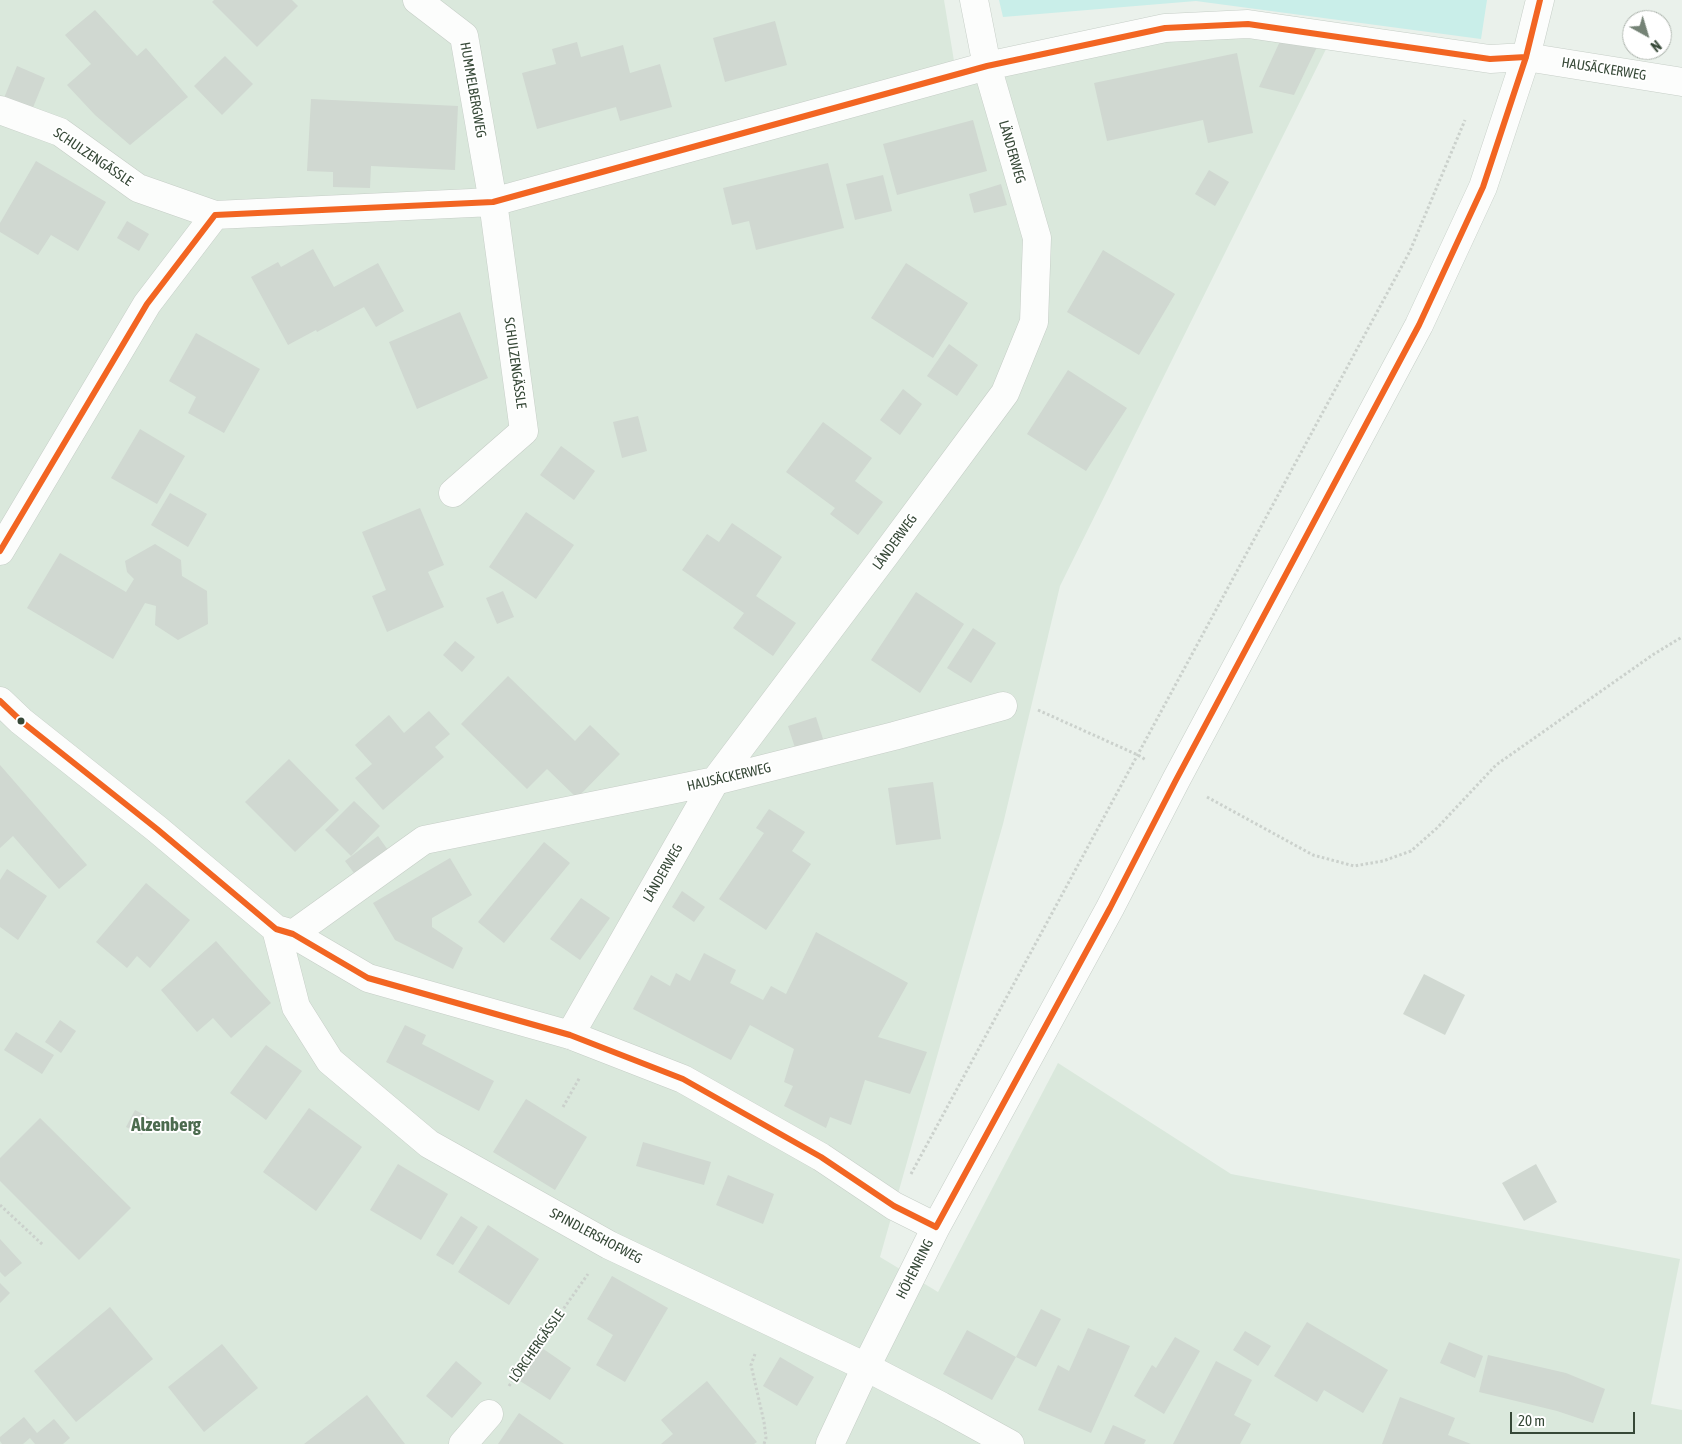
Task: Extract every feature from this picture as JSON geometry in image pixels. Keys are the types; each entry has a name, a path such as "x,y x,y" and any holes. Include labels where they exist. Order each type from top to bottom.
{"street":[{"name":"HUMMELBERGWEG","path":"416,0 464,36 493,202"},
{"name":"LÄNDERWEG","path":"570,1035 715,781 886,555 1005,393 1034,322 1038,238 987,66 974,0"},
{"name":"HÖHENRING","path":"830,1444 866,1367 936,1228 1110,908 1176,780 1419,325 1483,187 1526,57 1540,0"},
{"name":"SCHULZENGÄSSLE","path":"0,110 60,132 138,188 215,215 493,202 987,66 1165,28 1248,24 1368,43 1490,59 1526,57"},
{"name":"HAUSÄCKERWEG","path":"1526,57 1682,82"},
{"name":"SCHULZENGÄSSLE","path":"453,493 524,431 493,202"},
{"path":"0,550 147,304 215,215"},
{"path":"0,701 21,721 284,932 368,978 570,1035 683,1079 821,1157 894,1206 936,1228"},
{"name":"HAUSÄCKERWEG","path":"284,932 424,840 715,781 894,736 1003,706"},
{"name":"SPINDLERSHOFWEG","path":"284,932 296,1007 330,1061 429,1144 609,1245 866,1367 1010,1444"},
{"path":"462,1444 489,1414"}],"path":[{"path":"894,1206 1410,251 1467,114"},
{"path":"1003,706 1041,710 1138,755 1176,780 1313,855 1354,866 1384,861 1411,851 1436,828 1496,765 1654,654 1682,637"},
{"path":"0,1205 43,1245"},
{"name":"LÖRCHERGÄSSLE","path":"489,1414 609,1245"},
{"path":"764,1444 766,1438 764,1422 751,1365 767,1320"}],"shaded area":[{"path":"0,0 944,0 955,67 1199,30 1330,41 1060,586 1003,824 880,1257 938,1292 1058,1063 1231,1174 1680,1259 1651,1404 1682,1410 1682,1444 0,1444"},
{"path":"999,0 1487,0 1481,39 1196,1 1003,17"}],"building":[{"path":"214,0 292,0 298,6 257,47 212,2"},
{"path":"95,10 137,56 146,48 188,97 130,145 95,115 67,85 91,64 65,35"},
{"path":"775,21 787,65 725,82 713,38"},
{"path":"1281,39 1317,47 1294,95 1259,87"},
{"path":"577,42 581,57 623,45 630,73 660,64 672,107 620,121 616,107 537,129 522,73 556,64 552,49"},
{"path":"1237,53 1253,133 1208,143 1203,120 1107,141 1094,83"},
{"path":"225,56 253,84 222,115 194,86"},
{"path":"17,66 45,78 32,110 4,98"},
{"path":"311,99 458,106 455,170 371,166 370,188 333,187 333,172 307,171"},
{"path":"973,120 987,171 897,195 883,144"},
{"path":"36,161 106,202 78,251 51,235 38,255 0,232 0,223"},
{"path":"828,163 844,228 756,250 749,221 732,225 723,188"},
{"path":"1209,170 1229,182 1215,206 1195,194"},
{"path":"883,175 892,211 855,220 846,184"},
{"path":"1001,184 1007,205 974,213 969,194"},
{"path":"127,221 149,234 139,251 117,238"},
{"path":"313,249 334,287 378,263 404,311 376,327 364,307 288,345 251,277 278,262 281,267"},
{"path":"1103,250 1175,294 1139,355 1067,312"},
{"path":"906,263 968,303 933,358 871,318"},
{"path":"460,312 488,378 417,409 389,342"},
{"path":"196,333 260,369 224,433 188,413 196,397 169,381"},
{"path":"949,344 978,365 957,396 927,376"},
{"path":"1068,370 1127,408 1086,471 1027,434"},
{"path":"903,389 922,404 900,435 880,420"},
{"path":"638,416 647,451 622,458 613,422"},
{"path":"823,422 872,458 855,481 883,502 858,535 830,514 835,508 786,472"},
{"path":"140,429 185,456 157,504 111,478"},
{"path":"561,446 595,471 574,500 540,475"},
{"path":"170,493 207,514 188,547 151,525"},
{"path":"420,508 444,565 428,572 444,607 387,632 372,596 386,590 362,532"},
{"path":"526,512 574,545 536,599 489,567"},
{"path":"732,523 782,557 756,596 796,623 773,656 733,628 744,613 682,570 707,534 719,542"},
{"path":"155,544 181,560 182,576 207,591 208,624 178,640 155,625 156,606 145,603 113,659 27,608 60,553 126,592 134,579 127,572 125,561"},
{"path":"503,591 514,617 497,624 486,598"},
{"path":"916,592 964,624 920,693 871,660"},
{"path":"973,628 996,643 971,683 947,668"},
{"path":"455,641 475,657 462,672 443,655"},
{"path":"508,676 575,741 590,725 620,754 577,798 547,769 527,789 461,724"},
{"path":"429,711 450,734 435,747 444,757 383,810 355,778 372,764 355,745 389,715 404,733"},
{"path":"816,717 824,742 796,751 788,726"},
{"path":"289,759 339,810 295,852 245,802"},
{"path":"0,765 87,865 59,889 13,836 0,848"},
{"path":"933,782 941,839 896,845 888,788"},
{"path":"354,801 380,826 351,856 325,830"},
{"path":"769,809 805,832 792,851 811,864 766,930 719,899 764,833 756,828"},
{"path":"378,836 390,853 357,877 345,861"},
{"path":"544,842 570,863 504,943 478,922"},
{"path":"450,858 472,895 432,918 432,927 463,948 453,969 395,940 373,903"},
{"path":"7,869 47,896 18,940 0,927 0,880"},
{"path":"146,883 190,920 150,968 137,956 127,968 96,942"},
{"path":"682,891 705,907 694,922 672,907"},
{"path":"581,898 610,918 580,960 550,939"},
{"path":"816,932 908,983 878,1037 927,1052 910,1094 865,1080 851,1125 830,1117 826,1128 784,1106 793,1086 784,1082 794,1049 750,1025 731,1060 633,1009 651,975 670,986 676,973 690,981 704,953 736,970 730,983 763,1000 771,986 786,994"},
{"path":"216,941 271,1003 231,1038 213,1018 197,1032 161,990"},
{"path":"1424,974 1465,995 1445,1035 1403,1014"},
{"path":"60,1020 76,1031 61,1053 45,1042"},
{"path":"405,1025 426,1035 422,1044 494,1081 479,1111 386,1062"},
{"path":"16,1032 54,1055 42,1074 4,1050"},
{"path":"266,1045 302,1071 266,1120 230,1093"},
{"path":"526,1099 587,1137 555,1190 493,1152"},
{"path":"309,1108 362,1147 316,1211 263,1172"},
{"path":"135,1110 150,1118 142,1135 126,1127"},
{"path":"40,1118 131,1208 79,1260 0,1181 0,1158"},
{"path":"643,1142 711,1162 704,1185 636,1166"},
{"path":"398,1164 448,1194 421,1240 370,1210"},
{"path":"1536,1164 1557,1202 1524,1221 1502,1183"},
{"path":"728,1175 774,1194 763,1224 716,1205"},
{"path":"461,1216 478,1227 453,1265 436,1255"},
{"path":"488,1225 539,1259 509,1305 458,1272"},
{"path":"0,1239 22,1263 5,1277 0,1272"},
{"path":"612,1276 668,1308 625,1382 596,1365 613,1335 587,1319"},
{"path":"0,1283 10,1293 0,1303"},
{"path":"110,1307 153,1359 76,1422 34,1371"},
{"path":"1041,1309 1061,1319 1036,1367 1016,1357"},
{"path":"1307,1322 1388,1370 1363,1413 1324,1390 1317,1402 1274,1376"},
{"path":"1088,1328 1130,1346 1091,1433 1038,1410 1058,1365 1069,1371"},
{"path":"967,1330 1016,1357 992,1400 943,1374"},
{"path":"1245,1331 1271,1346 1258,1366 1233,1350"},
{"path":"1175,1337 1200,1351 1164,1414 1134,1396 1152,1365 1156,1368"},
{"path":"1449,1342 1483,1356 1475,1378 1440,1363"},
{"path":"222,1344 258,1388 204,1432 168,1387"},
{"path":"542,1348 571,1368 550,1400 520,1381"},
{"path":"1488,1355 1566,1373 1605,1389 1593,1423 1557,1411 1479,1392"},
{"path":"780,1357 814,1377 797,1406 763,1386"},
{"path":"456,1361 482,1383 452,1418 426,1396"},
{"path":"1216,1361 1252,1380 1234,1415 1251,1424 1240,1444 1173,1444"},
{"path":"707,1381 757,1442 754,1444 661,1444 673,1434 661,1420"},
{"path":"367,1395 405,1444 304,1444 335,1420"},
{"path":"1400,1397 1455,1418 1448,1435 1471,1444 1382,1444"},
{"path":"519,1413 564,1444 498,1444"},
{"path":"24,1417 37,1433 54,1419 70,1438 63,1444 35,1444 30,1438 23,1444 2,1444 0,1437"},
{"path":"1113,1425 1146,1440 1144,1444 1104,1444"}],"transit line":[{"path":"936,1227 1110,908 1176,780 1419,325 1483,187 1526,57 1540,0"},
{"path":"0,551 147,304 215,215 493,202 987,66 1165,28 1248,24 1490,59 1526,57"},
{"path":"0,701 21,721 157,829 276,929 293,934 368,978 570,1035 683,1079 821,1157 894,1206 936,1227"}],"district":[{"name":"Alzenberg","path":"166,1125"}]}
